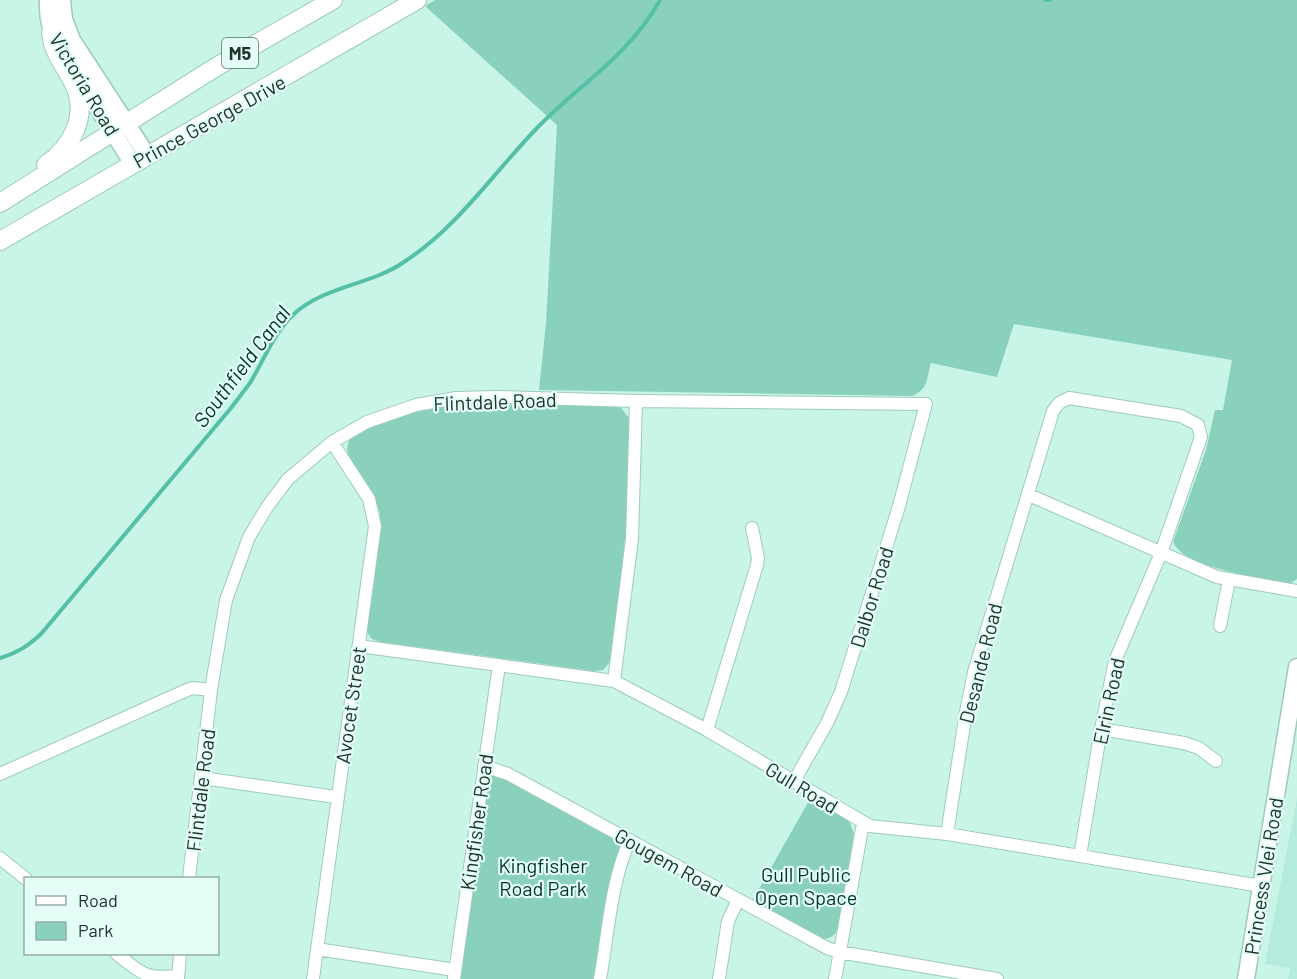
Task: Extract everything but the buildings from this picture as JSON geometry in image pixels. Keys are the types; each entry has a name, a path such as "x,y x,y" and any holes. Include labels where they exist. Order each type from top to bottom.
{"main road":[{"name":"Prince George Drive","path":"7,198 216,67 333,0"},
{"name":"Prince George Drive","path":"0,241 417,0"},
{"path":"7,198 30,175 64,148 74,135 79,118 77,90 57,55 51,33"}],"street":[{"name":"Victoria Road","path":"48,0 51,33 140,159"},
{"name":"Victoria Road","path":"63,0 64,19 72,40 120,128"},
{"name":"Flintdale Road","path":"189,877 211,690 226,600 249,537 288,479 332,442 367,422 416,405 456,398 926,404"},
{"name":"Desande Road","path":"947,834 972,680 1053,411 1059,403 1069,398 1181,416 1198,424 1201,437 1161,553"},
{"path":"614,681 632,539 636,401"},
{"name":"Dalbor Road","path":"794,781 827,723 841,692 899,506 926,404"},
{"name":"Avocet Street","path":"313,979 336,797 375,526 369,499 332,442"},
{"path":"1029,495 1217,577 1297,591"},
{"path":"707,730 757,565 758,558 752,528"},
{"name":"Elrin Road","path":"1080,856 1115,661 1161,553"},
{"path":"1220,626 1229,580"},
{"name":"Gull Road","path":"359,646 614,681 707,730 863,823 947,834 1261,886"},
{"name":"Kingfisher Road","path":"454,974 499,665"},
{"name":"Princess Vlei Road","path":"1246,979 1297,667"},
{"path":"0,774 187,690 193,688 211,690"},
{"path":"1101,729 1193,746 1216,761"},
{"name":"Gougem Road","path":"484,766 508,774 827,948 997,979"},
{"path":"202,778 336,797"},
{"path":"835,979 863,823"},
{"path":"600,979 615,888 624,852 630,840"},
{"path":"0,858 24,877"},
{"path":"719,979 728,921 738,900"},
{"path":"317,949 454,974"},
{"path":"118,955 142,974 162,978 178,978 180,955"}],"shaded area":[{"path":"1297,798 1297,979 1288,979 1290,968 1265,964"}],"green space":[{"path":"435,0 1297,0 1297,579 1291,583 1208,566 1180,551 1173,542 1206,450 1215,410 1223,410 1232,360 1014,324 997,377 931,363 924,387 912,396 539,390 546,323 557,125 425,6"},
{"path":"475,404 614,406 621,408 629,418 627,521 611,661 603,670 594,671 381,642 372,639 366,631 380,513 373,494 349,458 347,449 349,441 372,425 389,419 427,410"},
{"name":"Kingfisher Road Park","path":"484,766 630,840 600,979 454,979"},
{"name":"Gull Public Open Space","path":"810,799 846,819 854,834 838,929 833,936 825,939 819,938 752,901"}],"waterway":[{"name":"Southfield Canal","path":"0,658 22,649 41,634 231,408 250,383 281,329 294,314 319,297 391,270 442,232 538,127 634,38 660,0"},
{"name":"Southfield Canal","path":"1045,0 1050,0"}]}
